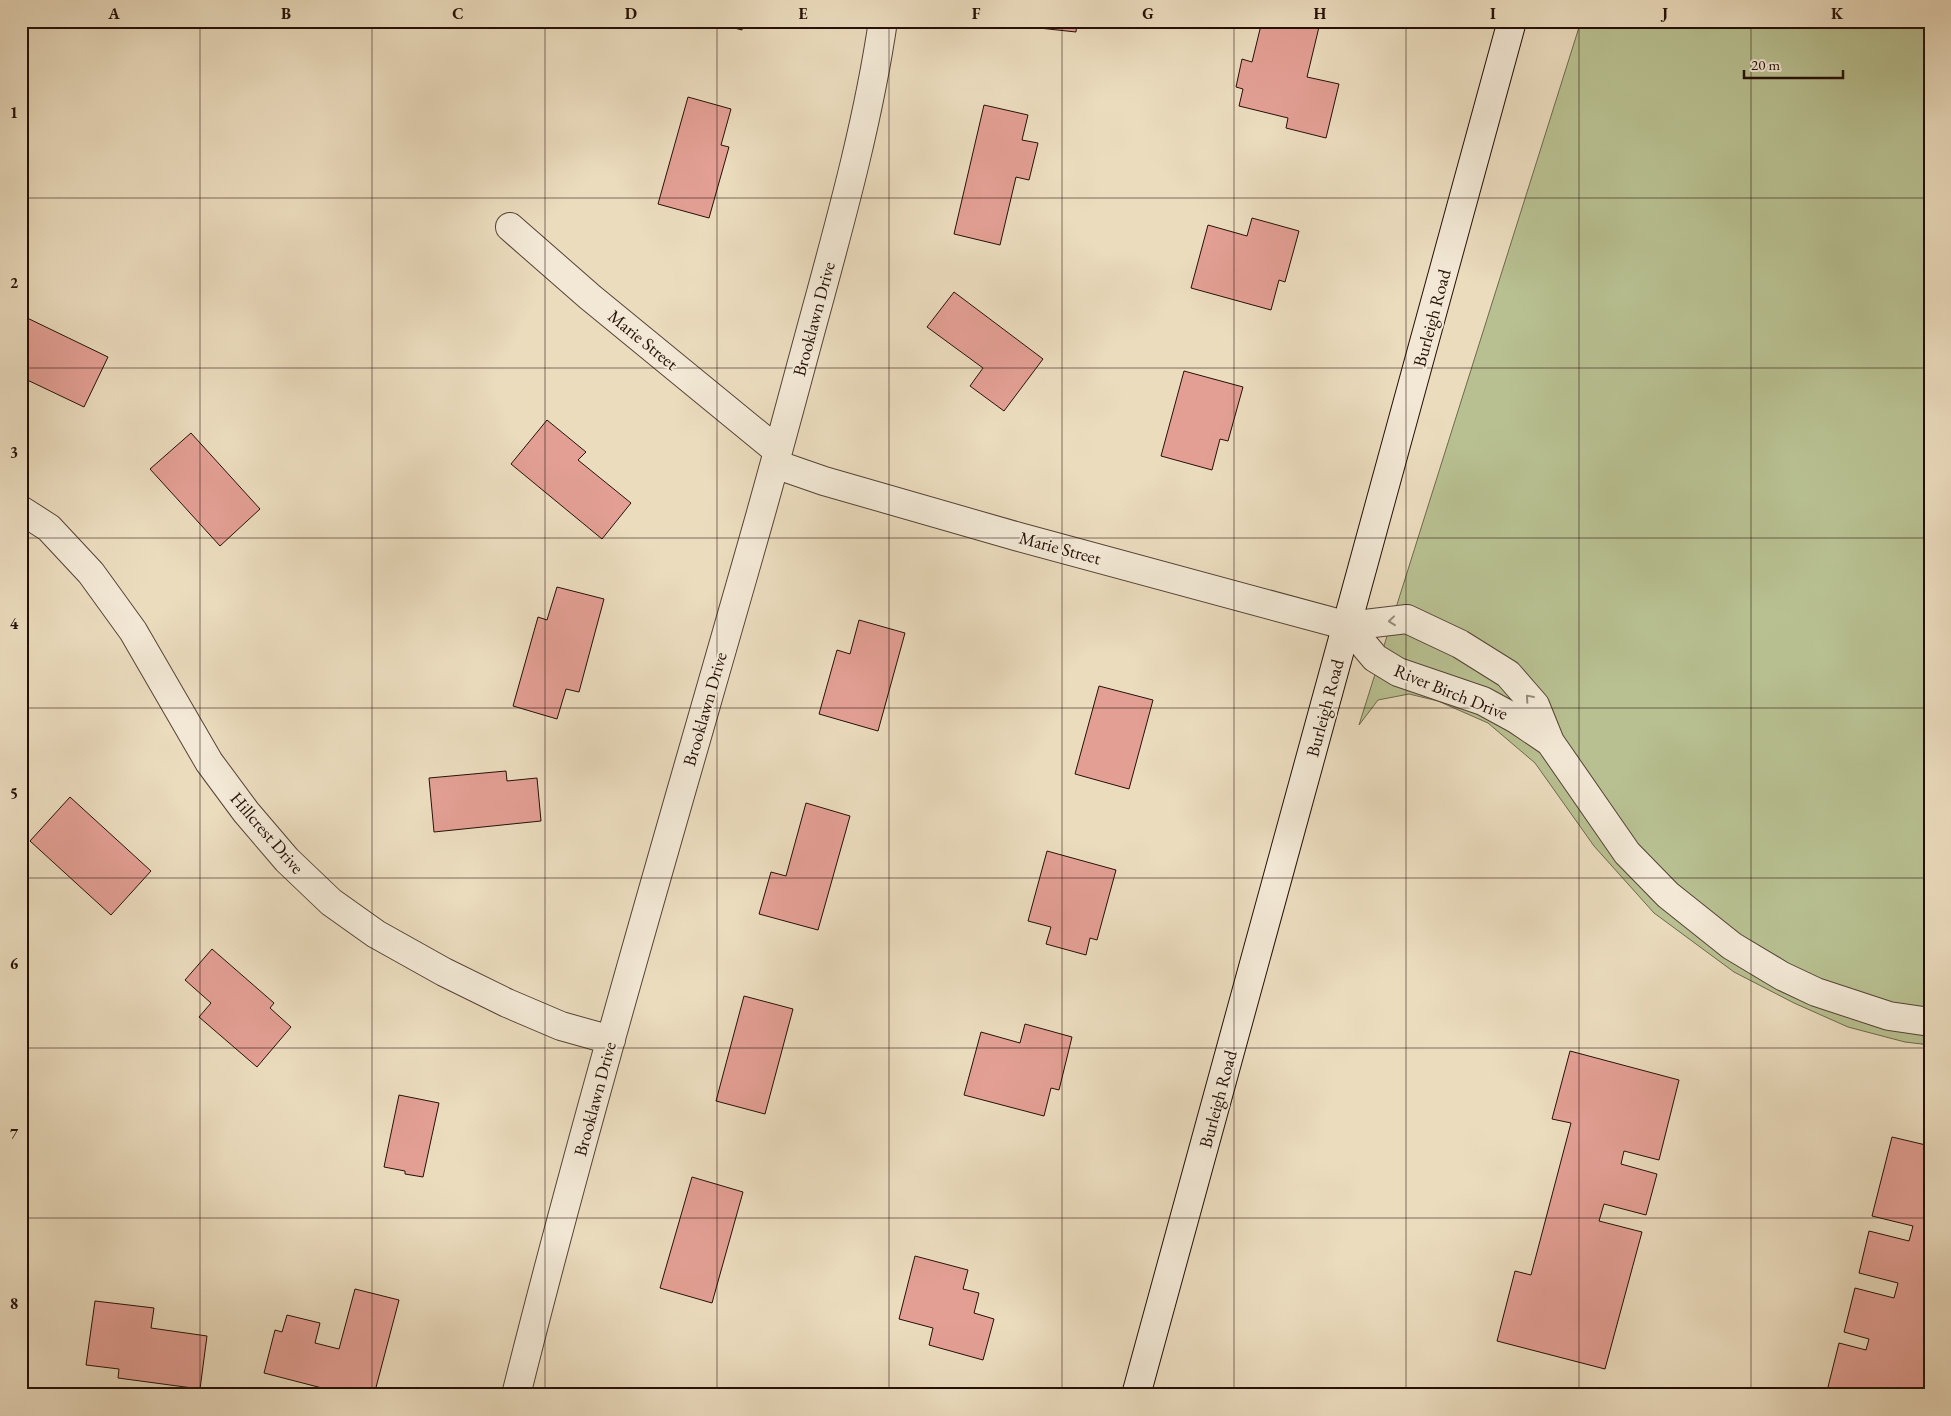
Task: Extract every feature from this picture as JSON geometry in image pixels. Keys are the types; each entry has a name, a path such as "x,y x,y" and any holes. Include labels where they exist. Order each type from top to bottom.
{"street":[{"name":"Brooklawn Drive","path":"516,1395 611,1040 776,458 851,183 876,74 883,21"},
{"name":"Burleigh Road","path":"1136,1395 1348,626 1512,21"},
{"name":"Marie Street","path":"510,227 776,458 824,481 1348,626"},
{"name":"Hillcrest Drive","path":"21,510 48,528 91,573 132,631 209,762 246,812 287,860 332,902 376,934 444,972 507,1003 561,1026 611,1040"},
{"name":"River Birch Drive","path":"1348,626 1407,619 1460,644 1508,674 1535,705 1550,742 1627,853 1668,895 1732,946 1782,976 1816,992 1889,1016 1930,1022"},
{"name":"River Birch Drive","path":"1348,626 1375,658 1398,672 1483,701 1516,719 1550,742"}],"green space":[{"path":"1581,21 1930,21 1930,1045 1905,1042 1848,1027 1794,1003 1734,972 1654,913 1594,846 1535,763 1488,723 1438,701 1409,694 1378,700 1359,725"}],"building":[{"path":"707,21 744,21 742,30"},
{"path":"994,21 1077,21 1076,32 993,23"},
{"path":"1262,21 1294,21 1319,27 1307,77 1339,84 1326,138 1286,128 1288,118 1239,106 1243,89 1236,87 1242,59 1252,62"},
{"path":"688,97 731,109 721,145 729,147 709,218 658,204"},
{"path":"984,105 1028,115 1022,140 1038,143 1029,180 1016,177 1000,245 954,234"},
{"path":"1252,218 1299,231 1285,282 1279,280 1271,310 1191,288 1208,225 1247,236"},
{"path":"954,292 1043,359 1004,411 970,386 983,368 927,327"},
{"path":"21,315 108,357 84,407 21,377"},
{"path":"1184,371 1243,387 1228,441 1220,439 1212,470 1161,456"},
{"path":"547,420 586,452 578,460 631,503 602,539 511,464"},
{"path":"191,433 260,509 220,546 150,469"},
{"path":"557,587 604,599 579,692 566,689 557,719 513,706 538,617 547,620"},
{"path":"859,620 905,633 878,731 819,714 837,650 850,654"},
{"path":"1099,686 1153,700 1129,789 1075,774"},
{"path":"506,771 507,781 537,778 541,821 434,832 429,778"},
{"path":"70,797 151,871 111,915 30,841"},
{"path":"806,803 850,816 818,930 759,914 771,872 786,876"},
{"path":"1047,851 1116,870 1097,940 1090,938 1086,955 1046,944 1051,927 1028,921"},
{"path":"212,949 274,1003 270,1008 291,1027 257,1067 199,1017 211,1003 185,980"},
{"path":"744,996 793,1009 765,1114 716,1101"},
{"path":"1025,1024 1072,1037 1059,1090 1051,1088 1044,1116 964,1095 981,1032 1020,1043"},
{"path":"1570,1051 1679,1080 1659,1160 1624,1151 1621,1164 1657,1174 1646,1215 1604,1204 1599,1221 1642,1232 1605,1369 1497,1341 1515,1271 1531,1275 1571,1123 1552,1119"},
{"path":"399,1095 439,1103 423,1177 405,1174 405,1171 384,1167"},
{"path":"1892,1137 1930,1146 1930,1395 1826,1395 1839,1343 1866,1350 1869,1339 1844,1332 1855,1288 1894,1298 1898,1283 1859,1273 1869,1231 1909,1241 1913,1226 1872,1216"},
{"path":"692,1177 743,1192 712,1303 660,1288"},
{"path":"915,1256 968,1270 963,1289 979,1293 974,1313 994,1319 983,1360 929,1345 933,1328 899,1319"},
{"path":"355,1289 399,1300 374,1395 349,1395 264,1373 275,1330 282,1332 287,1315 320,1323 315,1343 339,1349"},
{"path":"95,1301 154,1308 151,1328 207,1336 200,1389 118,1378 119,1369 86,1365"}]}
